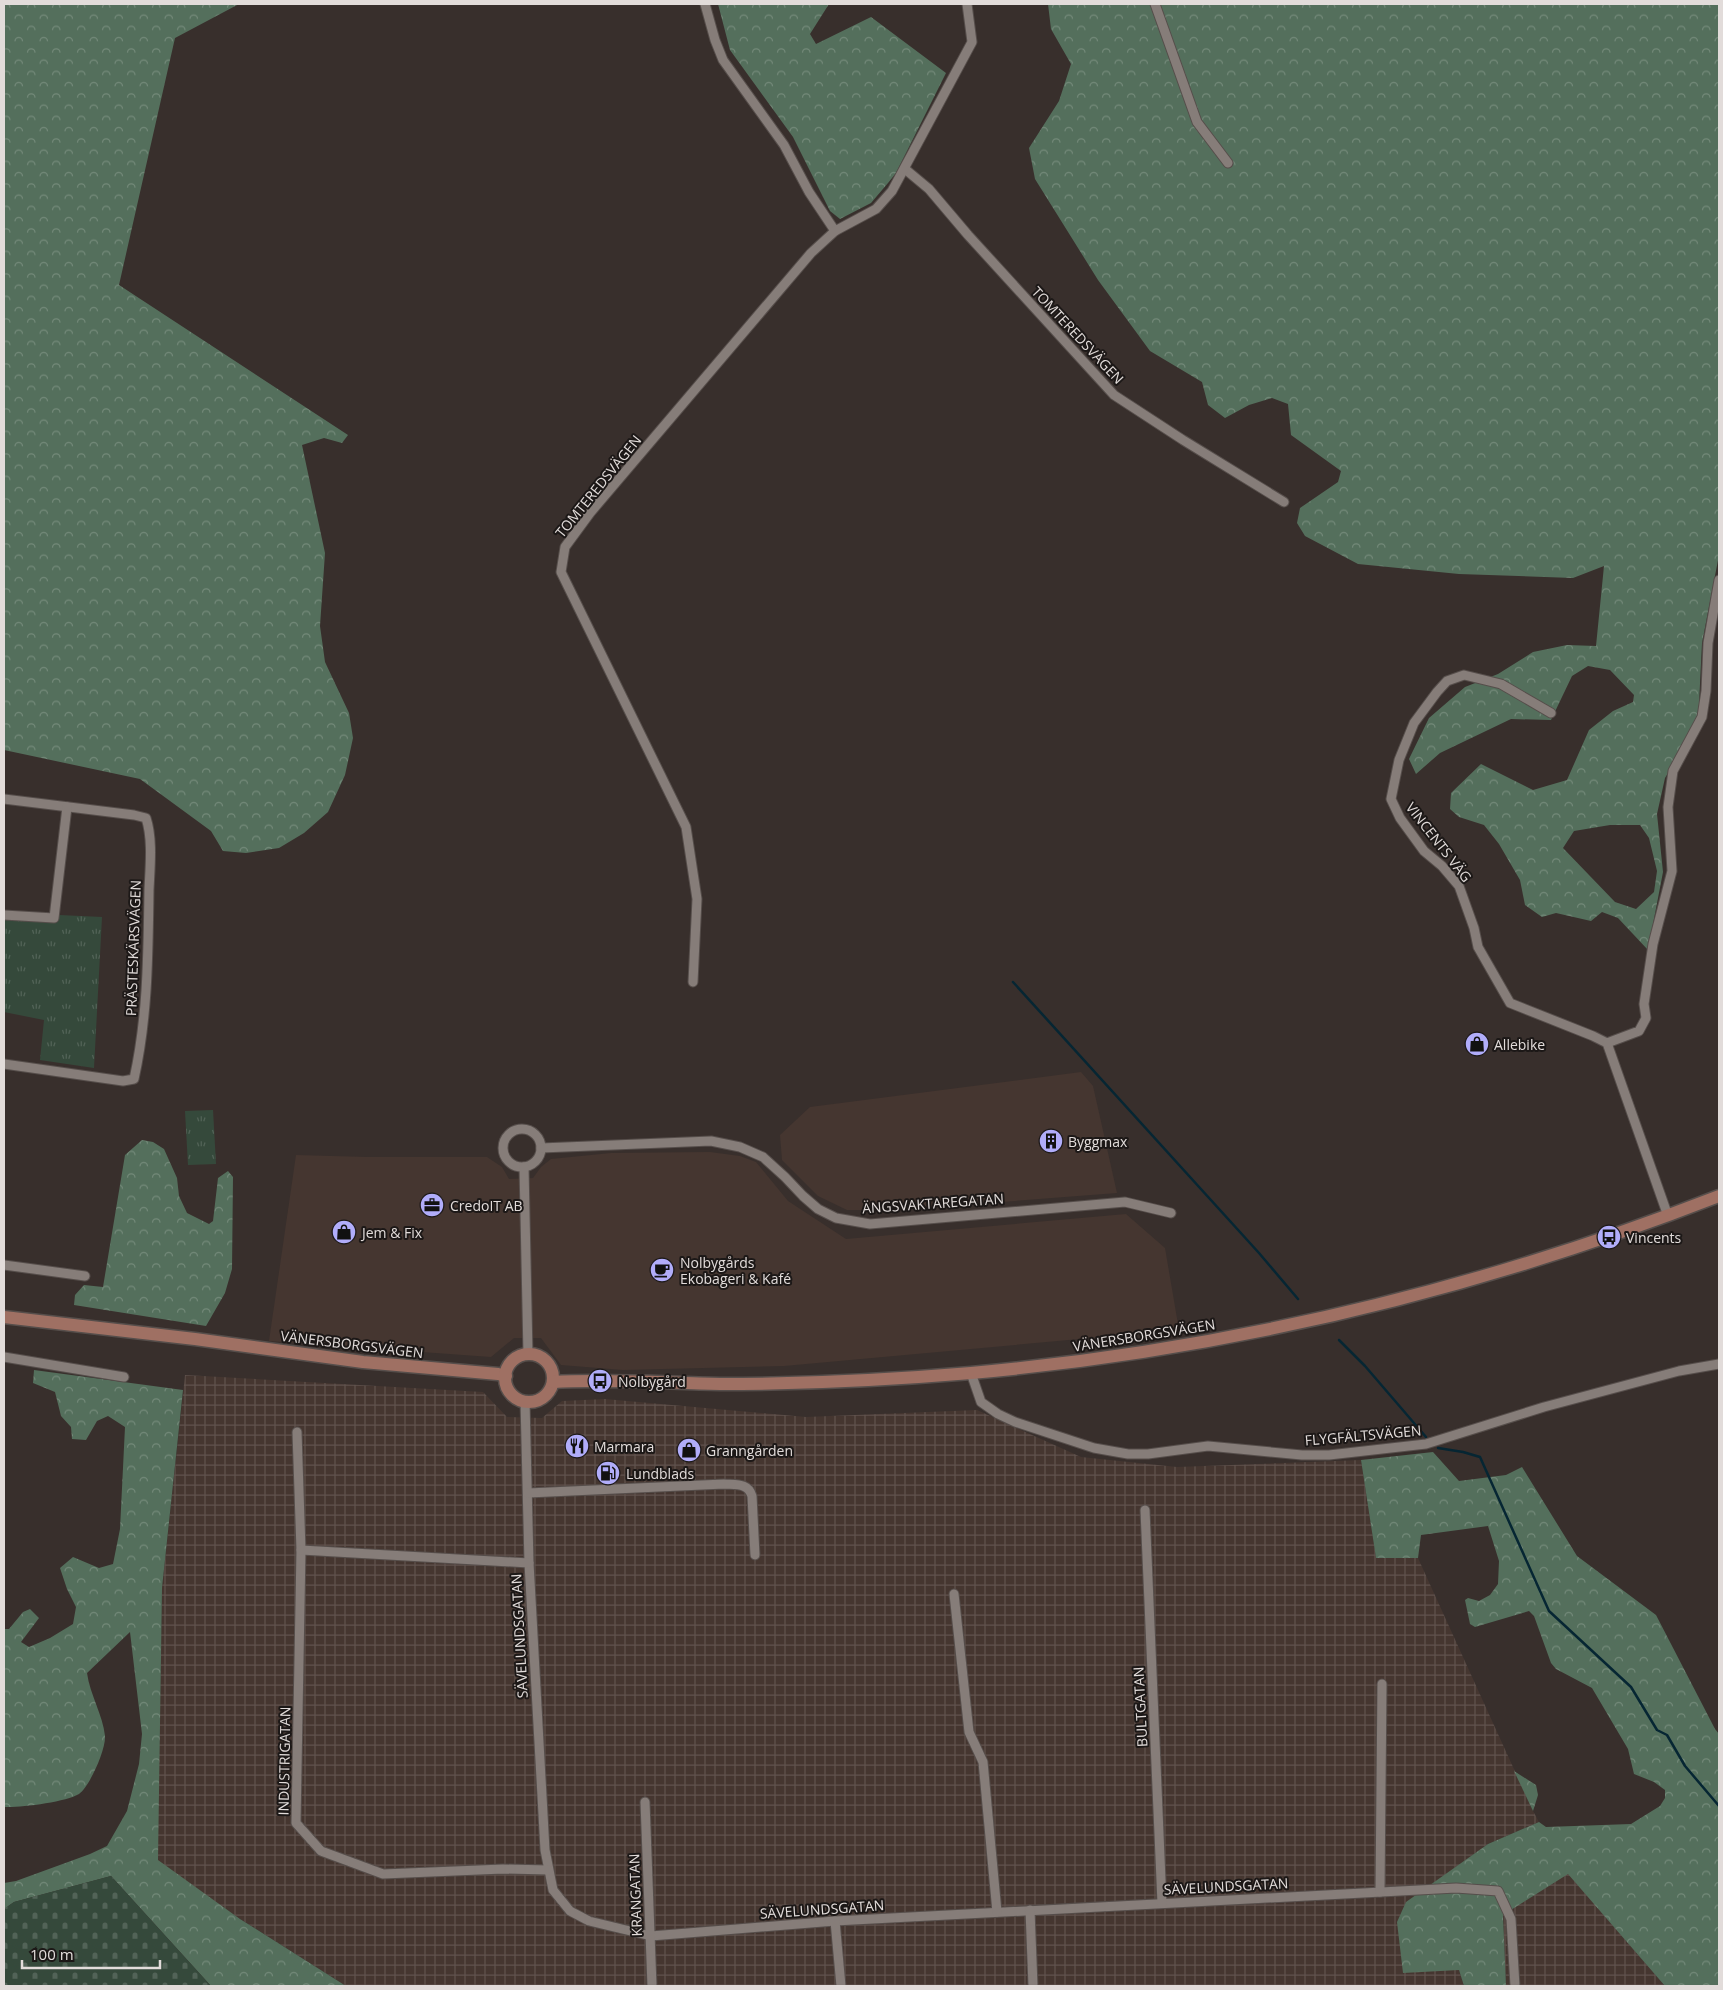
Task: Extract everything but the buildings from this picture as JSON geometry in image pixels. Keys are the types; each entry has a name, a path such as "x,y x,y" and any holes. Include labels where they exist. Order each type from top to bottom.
{"main road":[{"name":"VÄNERSBORGSVÄGEN","path":"553,1382 761,1384 971,1373 1063,1363 1193,1344 1340,1314 1441,1288 1532,1262 1668,1216 1719,1196"},
{"name":"VÄNERSBORGSVÄGEN","path":"4,1308 195,1339"},
{"name":"VÄNERSBORGSVÄGEN","path":"4,1317 195,1339 363,1362 506,1376"},
{"path":"528,1354 538,1356 547,1362 552,1371 553,1382 550,1390 541,1398 533,1401 525,1401 510,1392 506,1376 512,1361 528,1354"}],"street":[{"path":"705,4 723,60 784,145 809,192 835,231"},
{"name":"TOMTEREDSVÄGEN","path":"693,982 697,899 686,827 561,572 564,547 805,260 835,231 876,208 892,191 972,42 967,4"},
{"path":"1155,4 1197,122 1228,163"},
{"name":"TOMTEREDSVÄGEN","path":"905,169 929,189 974,242 1114,395 1284,502"},
{"path":"1668,1216 1607,1043 1639,1031 1646,1018 1644,1004 1653,944 1672,871 1668,808 1673,771 1702,716 1706,690 1708,643 1719,580"},
{"name":"VINCENTS VÄG","path":"1551,713 1501,684 1464,676 1447,681 1414,723 1399,760 1391,799 1400,818 1424,851 1442,866 1459,886 1474,928 1478,947 1510,1003 1607,1043"},
{"path":"4,799 67,807 54,918 4,915"},
{"name":"PRÄSTESKÄRSVÄGEN","path":"4,1064 123,1081 134,1079 146,1002 149,957 149,834 146,818 67,807"},
{"path":"517,1130 530,1130 540,1140 542,1148 536,1161 524,1167 515,1166 506,1157 504,1145 508,1135 517,1130"},
{"name":"ÄNGSVAKTAREGATAN","path":"542,1148 711,1141 740,1148 762,1157 818,1209 836,1218 870,1224 1125,1202 1171,1213"},
{"path":"524,1167 528,1354"},
{"path":"4,1265 85,1276"},
{"path":"4,1357 124,1377"},
{"name":"FLYGFÄLTSVÄGEN","path":"971,1373 981,1402 998,1414 1094,1448 1128,1454 1148,1454 1208,1446 1302,1455 1329,1455 1426,1444 1544,1407 1656,1377 1719,1364"},
{"name":"SÄVELUNDSGATAN","path":"525,1401 529,1563 544,1840 553,1890 570,1911 589,1922 651,1936 835,1921 1030,1910 1456,1888 1498,1891 1511,1919 1515,1986"},
{"name":"INDUSTRIGATAN","path":"297,1432 301,1550 296,1823 321,1851 383,1874 503,1869 548,1870"},
{"path":"528,1493 724,1484 744,1485 750,1490 752,1496 754,1555"},
{"name":"BULTGATAN","path":"1145,1510 1162,1903"},
{"path":"301,1550 529,1563"},
{"path":"954,1594 969,1732 983,1762 997,1912"},
{"path":"1380,1892 1382,1684"},
{"name":"KRANGATAN","path":"645,1802 652,1986"},
{"path":"1030,1910 1033,1986"},
{"path":"835,1921 841,1986"}],"shaded area":[{"path":"1081,1072 1093,1086 1117,1193 898,1210 847,1210 818,1196 782,1160 780,1135 810,1107"},
{"path":"710,1152 740,1156 756,1162 788,1201 846,1239 1126,1214 1165,1248 1179,1330 784,1366 623,1370 561,1365 541,1338 514,1338 491,1357 269,1341 296,1155 487,1157 502,1167 509,1179 533,1178 541,1167 551,1159 611,1153"},
{"path":"185,1375 483,1392 507,1417 542,1418 562,1401 605,1399 806,1417 977,1410 1081,1457 1177,1467 1361,1460 1376,1557 1418,1558 1539,1822 1488,1844 1406,1903 1397,1922 1459,1970 1464,1986 346,1986 240,1919 157,1861 162,1588"},
{"path":"1568,1873 1665,1986 1506,1986 1503,1915"}],"green space":[{"path":"4,4 239,4 175,38 119,285 348,435 342,443 324,438 302,445 325,553 320,626 325,662 349,713 353,738 345,775 328,812 304,833 279,848 246,853 223,851 211,831 140,779 4,750"},
{"path":"718,4 829,4 810,34 816,44 871,17 946,73 896,173 871,203 840,219 830,211 793,137 730,50"},
{"path":"1048,4 1719,4 1719,555 1702,643 1698,724 1665,778 1657,814 1663,872 1648,950 1618,918 1602,912 1591,921 1556,913 1542,917 1525,905 1520,880 1499,844 1484,825 1459,817 1450,809 1451,793 1481,764 1533,790 1567,780 1589,730 1613,711 1633,702 1634,695 1610,670 1588,666 1572,676 1551,720 1511,719 1440,753 1416,774 1409,759 1429,718 1465,687 1498,674 1533,652 1567,645 1596,646 1604,566 1573,578 1459,574 1358,564 1305,536 1297,523 1300,508 1338,482 1341,471 1291,435 1288,404 1272,398 1249,405 1225,418 1208,405 1202,382 1150,351 1098,280 1035,179 1029,148 1059,101 1071,64 1051,29","holes":["1610,825 1640,825 1649,838 1657,871 1654,892 1636,909 1615,902 1563,848 1574,831"]},
{"path":"59,915 102,917 94,1068 40,1060 44,1020 4,1012 4,918 58,921"},
{"path":"213,1110 216,1164 188,1165 185,1111"},
{"path":"142,1140 153,1142 164,1149 177,1178 179,1196 187,1213 209,1224 213,1221 218,1178 228,1171 233,1177 232,1269 225,1293 206,1326 74,1305 75,1295 84,1285 103,1287 125,1155"},
{"path":"34,1370 183,1390 162,1588 158,1860 240,1919 346,1986 211,1986 111,1876 14,1902 4,1909 4,1883 16,1881 107,1846 127,1811 139,1764 142,1734 130,1632 87,1673 102,1720 105,1742 92,1776 83,1790 73,1797 54,1802 4,1807 4,1629 9,1629 23,1612 30,1609 39,1618 21,1642 29,1647 50,1638 73,1624 76,1607 60,1568 73,1557 99,1568 113,1564 120,1529 125,1427 108,1416 97,1421 86,1440 72,1439 71,1427 61,1416 55,1392 33,1383"},
{"path":"1433,1452 1459,1481 1506,1475 1522,1467 1577,1556 1656,1615 1719,1734 1719,1986 1665,1986 1568,1874 1503,1915 1506,1986 1464,1986 1459,1970 1403,1973 1397,1922 1406,1902 1488,1844 1539,1822 1546,1827 1631,1824 1660,1806 1665,1798 1665,1790 1654,1782 1634,1774 1628,1749 1592,1688 1556,1669 1551,1663 1534,1616 1529,1611 1475,1627 1470,1624 1465,1600 1468,1598 1479,1601 1490,1595 1498,1584 1499,1561 1488,1526 1421,1535 1418,1558 1376,1558 1361,1460"},
{"path":"1514,1771 1536,1785 1538,1795 1533,1811"},
{"path":"111,1876 211,1986 4,1986 4,1909 14,1902"}],"waterway":[{"path":"1013,982 1259,1253 1298,1299"},
{"path":"1339,1340 1365,1366 1426,1437"},
{"path":"1438,1448 1480,1457 1549,1611 1631,1687 1657,1730 1667,1735 1685,1766 1719,1806"}],"place":[{"name":"Allebike","path":"1477,1044"},
{"name":"Byggmax","path":"1051,1141"},
{"name":"CredoIT AB","path":"432,1205"},
{"name":"Jem & Fix","path":"344,1232"},
{"name":"Vincents","path":"1609,1237"},
{"name":"Nolbygårds Ekobageri & Kafé","path":"662,1270"},
{"name":"Nolbygård","path":"600,1381"},
{"name":"Marmara","path":"577,1446"},
{"name":"Granngården","path":"689,1450"},
{"name":"Lundblads","path":"608,1473"}]}
